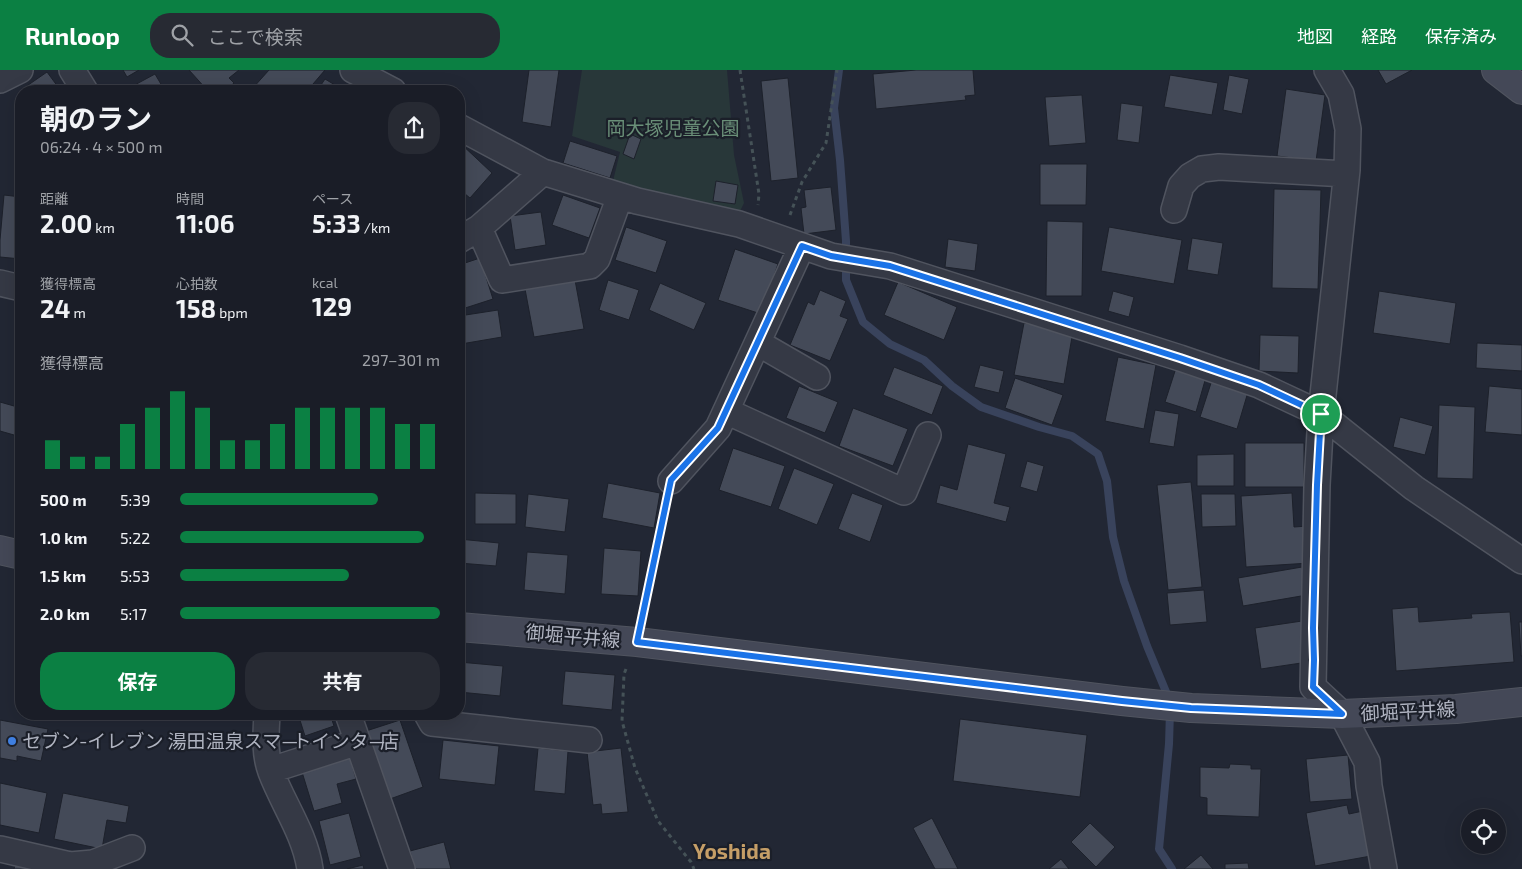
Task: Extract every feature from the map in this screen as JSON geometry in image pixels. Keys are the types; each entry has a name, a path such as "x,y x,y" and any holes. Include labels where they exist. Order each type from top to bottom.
{"street":[{"path":"0,80 20,70"},
{"path":"72,70 81,85"},
{"path":"353,70 381,85"},
{"path":"1327,70 1341,94 1348,129 1346,174 1321,414 1317,485 1313,687 1342,714 1368,762 1369,786 1384,869"},
{"path":"1496,70 1522,90"},
{"path":"465,130 543,172 637,201 739,224 831,256 890,266 1259,385 1321,414 1414,488 1522,561"},
{"path":"1174,210 1181,186 1190,176 1202,168 1219,167 1346,174"},
{"path":"543,172 469,234 502,280 590,266 597,259 620,196"},
{"path":"671,480 718,428 758,343 792,243"},
{"path":"0,283 15,287"},
{"path":"758,343 817,377"},
{"path":"726,411 904,492 928,435"},
{"path":"0,550 15,554"},
{"name":"御堀平井線","path":"465,628 637,642 1191,708 1342,714 1456,709 1522,702"},
{"path":"267,720 265,744 271,770 308,852 310,869"},
{"path":"350,720 402,869"},
{"path":"430,720 432,723 589,740"},
{"path":"271,770 358,742"},
{"path":"0,848 69,867 93,863 132,848"}],"path":[{"path":"740,70 759,194 756,230"},
{"path":"792,243 792,206 802,182 826,143 837,70"},
{"path":"671,480 637,642 624,674 622,721 636,768 658,821 691,862 694,869"}],"green space":[{"name":"岡大塚児童公園","path":"582,70 727,70 734,155 744,203 738,215 613,181 620,152 572,136"}],"building":[{"path":"123,70 139,70 127,77"},
{"path":"189,70 239,70 229,78 234,83 232,85 203,85"},
{"path":"269,70 325,70 312,85 256,85"},
{"path":"529,70 559,70 551,127 522,122"},
{"path":"916,70 973,70 975,95 965,96 966,100 876,109 873,74"},
{"path":"1378,70 1412,70 1386,84"},
{"path":"47,72 57,85 28,85"},
{"path":"155,74 161,85 135,85"},
{"path":"1170,75 1218,83 1212,115 1164,107"},
{"path":"1229,75 1249,79 1242,114 1223,110"},
{"path":"788,78 798,178 771,181 761,81"},
{"path":"325,79 335,85 321,85"},
{"path":"1286,89 1325,95 1316,161 1277,156"},
{"path":"1082,95 1086,143 1049,146 1045,97"},
{"path":"1121,103 1143,106 1139,143 1117,140"},
{"path":"630,134 641,139 634,159 623,154"},
{"path":"570,141 617,156 610,178 563,163"},
{"path":"465,148 492,173 470,198 465,194"},
{"path":"1040,164 1087,164 1086,205 1040,205"},
{"path":"716,181 738,185 735,204 713,201"},
{"path":"831,187 836,230 804,234 801,208 806,207 804,190"},
{"path":"1274,189 1321,190 1318,289 1272,288"},
{"path":"4,195 15,196 15,258 0,257"},
{"path":"563,195 600,208 589,238 552,225"},
{"path":"541,212 546,245 515,250 510,216"},
{"path":"1047,221 1083,222 1082,296 1046,296"},
{"path":"626,227 667,241 656,273 615,260"},
{"path":"1109,227 1182,240 1174,284 1101,271"},
{"path":"1192,238 1223,243 1218,275 1187,270"},
{"path":"948,239 978,244 975,271 945,267"},
{"path":"735,249 778,264 761,314 718,300"},
{"path":"480,258 493,299 465,308 465,263"},
{"path":"575,280 584,329 534,337 525,289"},
{"path":"608,280 639,290 629,320 599,310"},
{"path":"898,282 957,307 944,340 884,315"},
{"path":"660,283 706,303 694,330 649,310"},
{"path":"820,290 846,301 840,316 848,319 830,361 790,345 808,302 814,305"},
{"path":"1113,291 1134,297 1129,317 1108,311"},
{"path":"1379,291 1456,303 1450,344 1373,333"},
{"path":"498,310 502,337 465,343 465,315"},
{"path":"1024,323 1073,331 1064,384 1014,375"},
{"path":"1260,335 1299,336 1298,373 1259,371"},
{"path":"1477,343 1522,345 1522,371 1476,368"},
{"path":"1118,357 1156,365 1144,429 1105,421"},
{"path":"980,365 1004,371 999,393 974,387"},
{"path":"894,367 943,386 932,415 883,395"},
{"path":"1176,368 1206,377 1196,412 1165,402"},
{"path":"1015,378 1063,395 1052,425 1005,408"},
{"path":"1212,380 1248,392 1237,429 1200,417"},
{"path":"799,386 838,402 825,433 786,418"},
{"path":"1489,386 1522,389 1522,435 1485,432"},
{"path":"0,402 15,406 15,435 0,431"},
{"path":"1439,405 1475,407 1473,479 1437,478"},
{"path":"853,408 908,429 893,466 839,446"},
{"path":"1155,410 1179,414 1174,447 1149,443"},
{"path":"1400,417 1433,426 1425,455 1393,447"},
{"path":"1245,443 1304,443 1304,487 1245,487"},
{"path":"968,444 1006,454 994,503 1010,507 1006,522 936,503 940,485 957,490"},
{"path":"733,448 785,466 771,507 719,490"},
{"path":"1234,454 1234,486 1197,486 1197,455"},
{"path":"1027,461 1044,466 1037,492 1020,487"},
{"path":"794,468 834,484 817,525 778,509"},
{"path":"1191,482 1202,587 1168,590 1157,485"},
{"path":"608,483 660,493 654,528 602,518"},
{"path":"475,493 516,494 516,524 475,524"},
{"path":"852,493 883,505 870,542 838,529"},
{"path":"1292,493 1294,527 1308,526 1310,563 1246,567 1241,496"},
{"path":"528,494 569,499 565,532 525,527"},
{"path":"1201,494 1235,494 1236,526 1202,527"},
{"path":"465,540 499,543 496,566 465,563"},
{"path":"604,548 641,551 638,596 601,594"},
{"path":"527,552 568,555 565,594 524,590"},
{"path":"1302,567 1307,595 1243,606 1238,578"},
{"path":"1204,590 1207,622 1170,625 1167,593"},
{"path":"1418,607 1419,622 1472,618 1471,614 1510,612 1514,662 1396,671 1392,609"},
{"path":"1302,621 1308,662 1261,669 1255,628"},
{"path":"1519,622 1522,622 1522,656 1521,656"},
{"path":"465,663 503,666 500,696 465,693"},
{"path":"565,671 615,675 612,710 562,705"},
{"path":"960,719 1087,735 1080,797 953,781"},
{"path":"0,720 48,729 41,761 17,756 17,761 0,758"},
{"path":"300,720 332,720 334,726 305,736"},
{"path":"400,720 423,787 390,799 366,731"},
{"path":"443,740 499,746 495,785 439,779"},
{"path":"538,748 568,751 565,794 534,791"},
{"path":"621,748 628,812 602,814 601,804 593,805 587,752"},
{"path":"1348,755 1352,799 1310,802 1306,759"},
{"path":"350,758 356,779 337,784 342,803 314,811 302,772"},
{"path":"1230,764 1251,765 1251,769 1261,769 1259,817 1207,815 1207,798 1200,797 1200,767 1229,768"},
{"path":"0,783 47,793 39,833 0,825"},
{"path":"63,793 129,806 126,823 107,820 102,849 54,839"},
{"path":"1347,805 1349,814 1363,811 1371,856 1315,866 1306,813"},
{"path":"349,813 361,857 330,865 319,821"},
{"path":"932,818 958,869 935,869 913,828"},
{"path":"1090,823 1115,847 1096,867 1071,842"},
{"path":"444,842 451,869 415,869 410,851"},
{"path":"1201,855 1213,869 1184,869"},
{"path":"1061,859 1069,869 1049,869"},
{"path":"16,861 46,869 14,869"},
{"path":"1248,863 1249,869 1225,869 1225,864"},
{"path":"363,865 364,869 347,869"}],"waterway":[{"path":"839,70 834,108 846,241 846,280 863,322 890,344 924,360 952,386 981,407 1072,436 1098,454 1107,481 1113,537 1124,581 1147,646 1169,699"},
{"path":"1170,711 1169,744 1159,849 1172,869"}],"place":[{"name":"セブン-イレブン 湯田温泉スマ―トインタ―店","path":"12,741"}],"district":[{"name":"Yoshida","path":"732,852"}],"route":[{"path":"802,246 831,256 890,266 1029,309 1259,385 1321,414 1317,485 1313,687 1342,714 1191,708 1122,701 637,642 671,480 718,428 802,246"}]}
